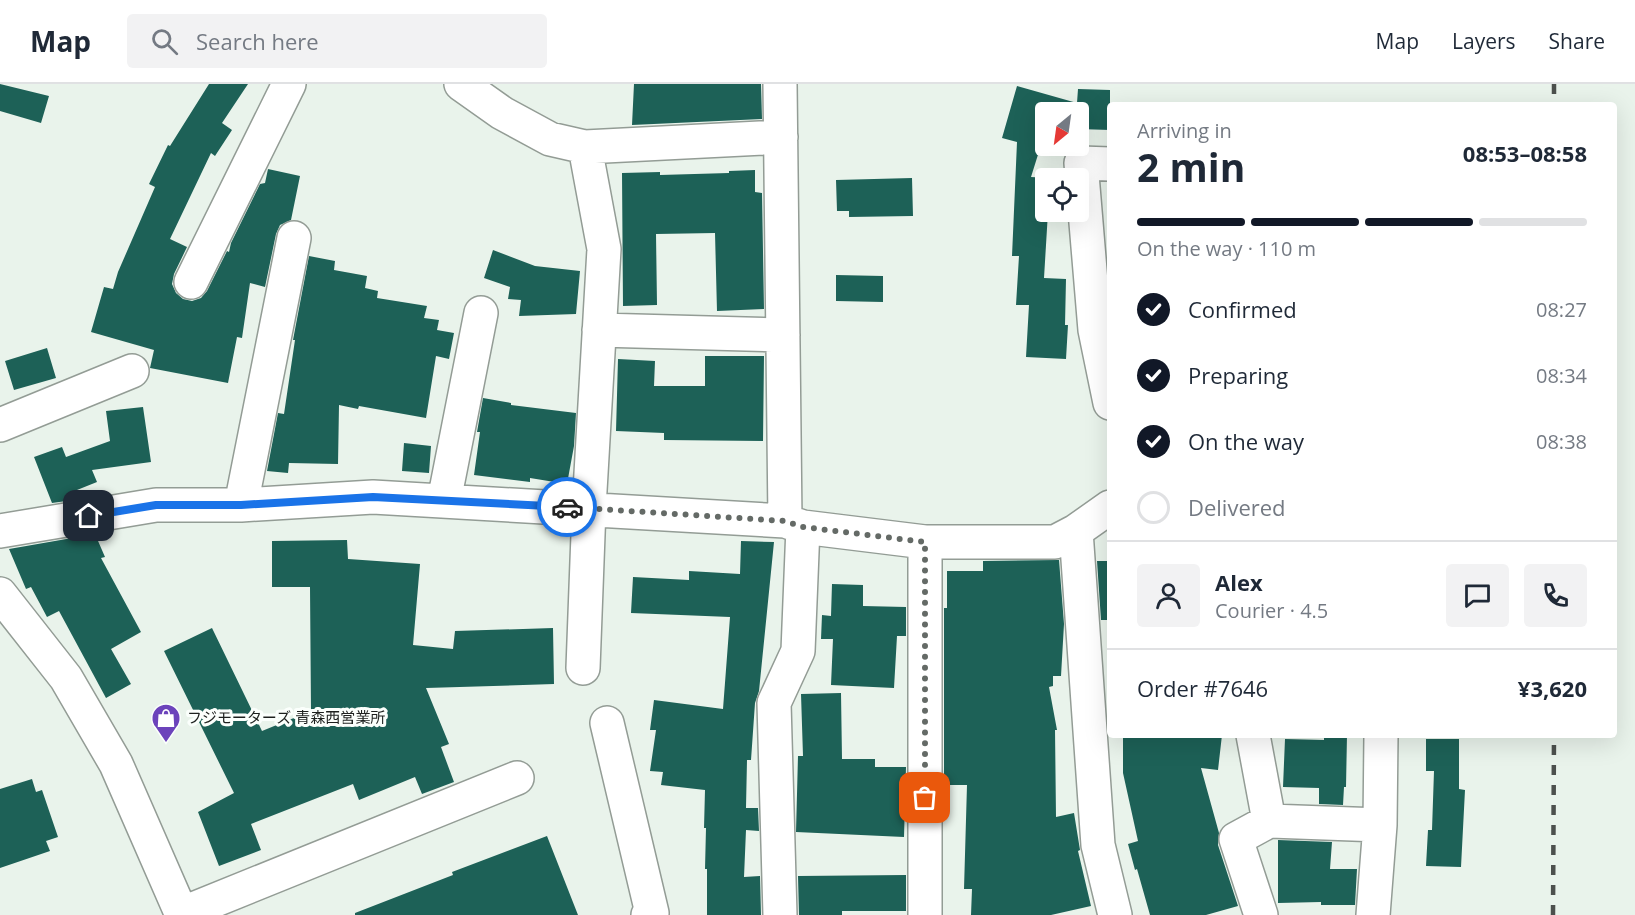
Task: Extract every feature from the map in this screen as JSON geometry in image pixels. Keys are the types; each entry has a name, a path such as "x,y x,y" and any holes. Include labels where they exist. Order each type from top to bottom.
{"street":[{"path":"191,282 289,84"},
{"path":"461,84 502,112 550,139 585,147 781,137"},
{"path":"780,84 783,335 794,524 798,651 774,703 780,915"},
{"path":"583,668 589,508 604,249 585,147"},
{"path":"1107,164 1082,163 1107,372"},
{"path":"241,505 294,238"},
{"path":"444,501 481,313"},
{"path":"599,330 783,335"},
{"path":"0,425 132,371"},
{"path":"0,531 156,505 241,505 373,497 589,508 794,524 925,542 1055,542 1077,531 1107,509"},
{"path":"1077,531 1097,834 1115,915"},
{"path":"925,542 925,915"},
{"path":"0,594 66,678 116,764 182,915 517,778"},
{"path":"607,723 652,914 648,915"},
{"path":"1255,738 1269,821"},
{"path":"1373,915 1380,825 1381,738"},
{"path":"1261,915 1236,839 1269,821 1380,825"}],"building":[{"path":"0,84 49,96 41,123 0,111"},
{"path":"209,84 248,84 222,123 232,130 215,156 211,153 170,239 187,247 174,274 172,284 176,293 183,299 192,301 201,298 207,291 227,251 229,252 231,243 260,184 265,183 268,169 300,176 291,220 280,225 276,234 265,287 250,283 242,338 237,337 228,383 150,368 154,350 91,332 104,287 113,289 118,272 155,187 149,184 168,145 170,146"},
{"path":"634,84 761,84 762,119 632,125"},
{"path":"1017,86 1073,102 1035,102 1035,156 1038,156 1031,177 1035,177 1035,222 1047,222 1044,278 1066,279 1065,325 1068,325 1066,359 1026,357 1029,305 1016,305 1019,256 1012,256 1017,142 1002,138"},
{"path":"1078,89 1110,90 1110,102 1107,102 1107,130 1089,129 1089,102 1077,102"},
{"path":"755,170 755,192 762,193 764,309 717,311 715,233 656,234 657,305 623,306 622,173 660,172 660,175"},
{"path":"912,178 913,216 849,217 849,211 837,211 836,180"},
{"path":"493,250 535,266 580,271 576,314 519,316 521,300 508,299 510,287 484,278"},
{"path":"309,256 335,261 334,270 367,276 365,288 378,291 377,298 427,306 424,318 439,320 437,330 454,333 449,359 436,356 426,418 359,406 358,409 339,405 338,464 289,463 288,473 267,471 278,413 284,414 295,340 293,340"},
{"path":"836,275 883,276 883,302 836,301"},
{"path":"47,348 56,378 14,390 5,361"},
{"path":"705,356 764,356 763,441 664,440 664,433 616,431 618,359 655,361 654,386 705,386"},
{"path":"483,398 511,403 511,405 576,413 574,446 567,484 530,478 530,482 474,475 480,432 477,432"},
{"path":"143,407 151,462 92,470 97,482 77,490 81,499 52,503 34,457 62,447 66,457 110,441 106,411"},
{"path":"404,443 431,446 429,473 402,471"},
{"path":"95,534 105,557 101,558 141,632 111,649 131,684 106,698 59,611 47,617 31,587 26,589 9,549"},
{"path":"347,540 348,559 420,564 413,645 453,649 455,631 553,628 554,684 426,688 449,744 441,747 454,782 422,794 415,777 359,800 353,784 251,824 261,850 219,866 198,812 234,793 164,651 212,628 262,731 311,711 310,587 272,587 272,541"},
{"path":"741,541 774,542 759,691 755,703 751,760 747,760 746,808 758,808 759,831 746,830 744,877 760,876 761,915 707,915 705,790 661,785 663,772 650,771 656,730 650,730 654,700 723,709 730,617 631,613 633,577 689,580 689,571 740,574"},
{"path":"1059,560 1064,624 1061,676 1053,676 1053,686 1049,687 1057,730 1055,730 1056,817 1074,813 1080,850 1078,851 1091,906 1051,915 971,915 972,889 964,889 967,785 944,785 944,608 947,608 947,571 983,571 983,561"},
{"path":"1097,561 1107,561 1107,620 1101,620"},
{"path":"832,584 863,585 863,606 906,607 906,636 897,636 894,688 831,685 833,639 821,639 822,615 831,616"},
{"path":"841,693 842,759 875,759 875,767 906,767 904,837 796,832 798,756 803,756 801,694"},
{"path":"1123,738 1222,738 1218,770 1201,768 1219,833 1218,845 1238,906 1206,915 1150,915 1128,844 1138,841 1123,773"},
{"path":"1324,738 1347,738 1346,787 1344,787 1343,805 1319,804 1319,788 1283,787 1285,739 1324,740"},
{"path":"1426,739 1459,739 1459,789 1465,790 1461,867 1426,866 1428,830 1432,830 1434,771 1426,771"},
{"path":"32,779 36,792 42,790 58,837 46,841 50,851 0,868 0,789"},
{"path":"547,836 578,915 355,915 355,913 453,875 452,872"},
{"path":"1278,840 1332,842 1330,869 1357,869 1355,905 1321,905 1321,902 1278,903"},
{"path":"906,875 906,911 842,911 842,915 799,915 798,876"}],"railway":[{"path":"1554,84 1554,102"},
{"path":"1553,915 1554,738"}],"way so far":[{"path":"567,507 785,521 803,527 925,542 925,798"}],"place":[{"name":"フジモーターズ 青森西営業所","path":"166,744"}],"route":[{"path":"89,516 156,505 241,505 373,497 567,507"}]}
